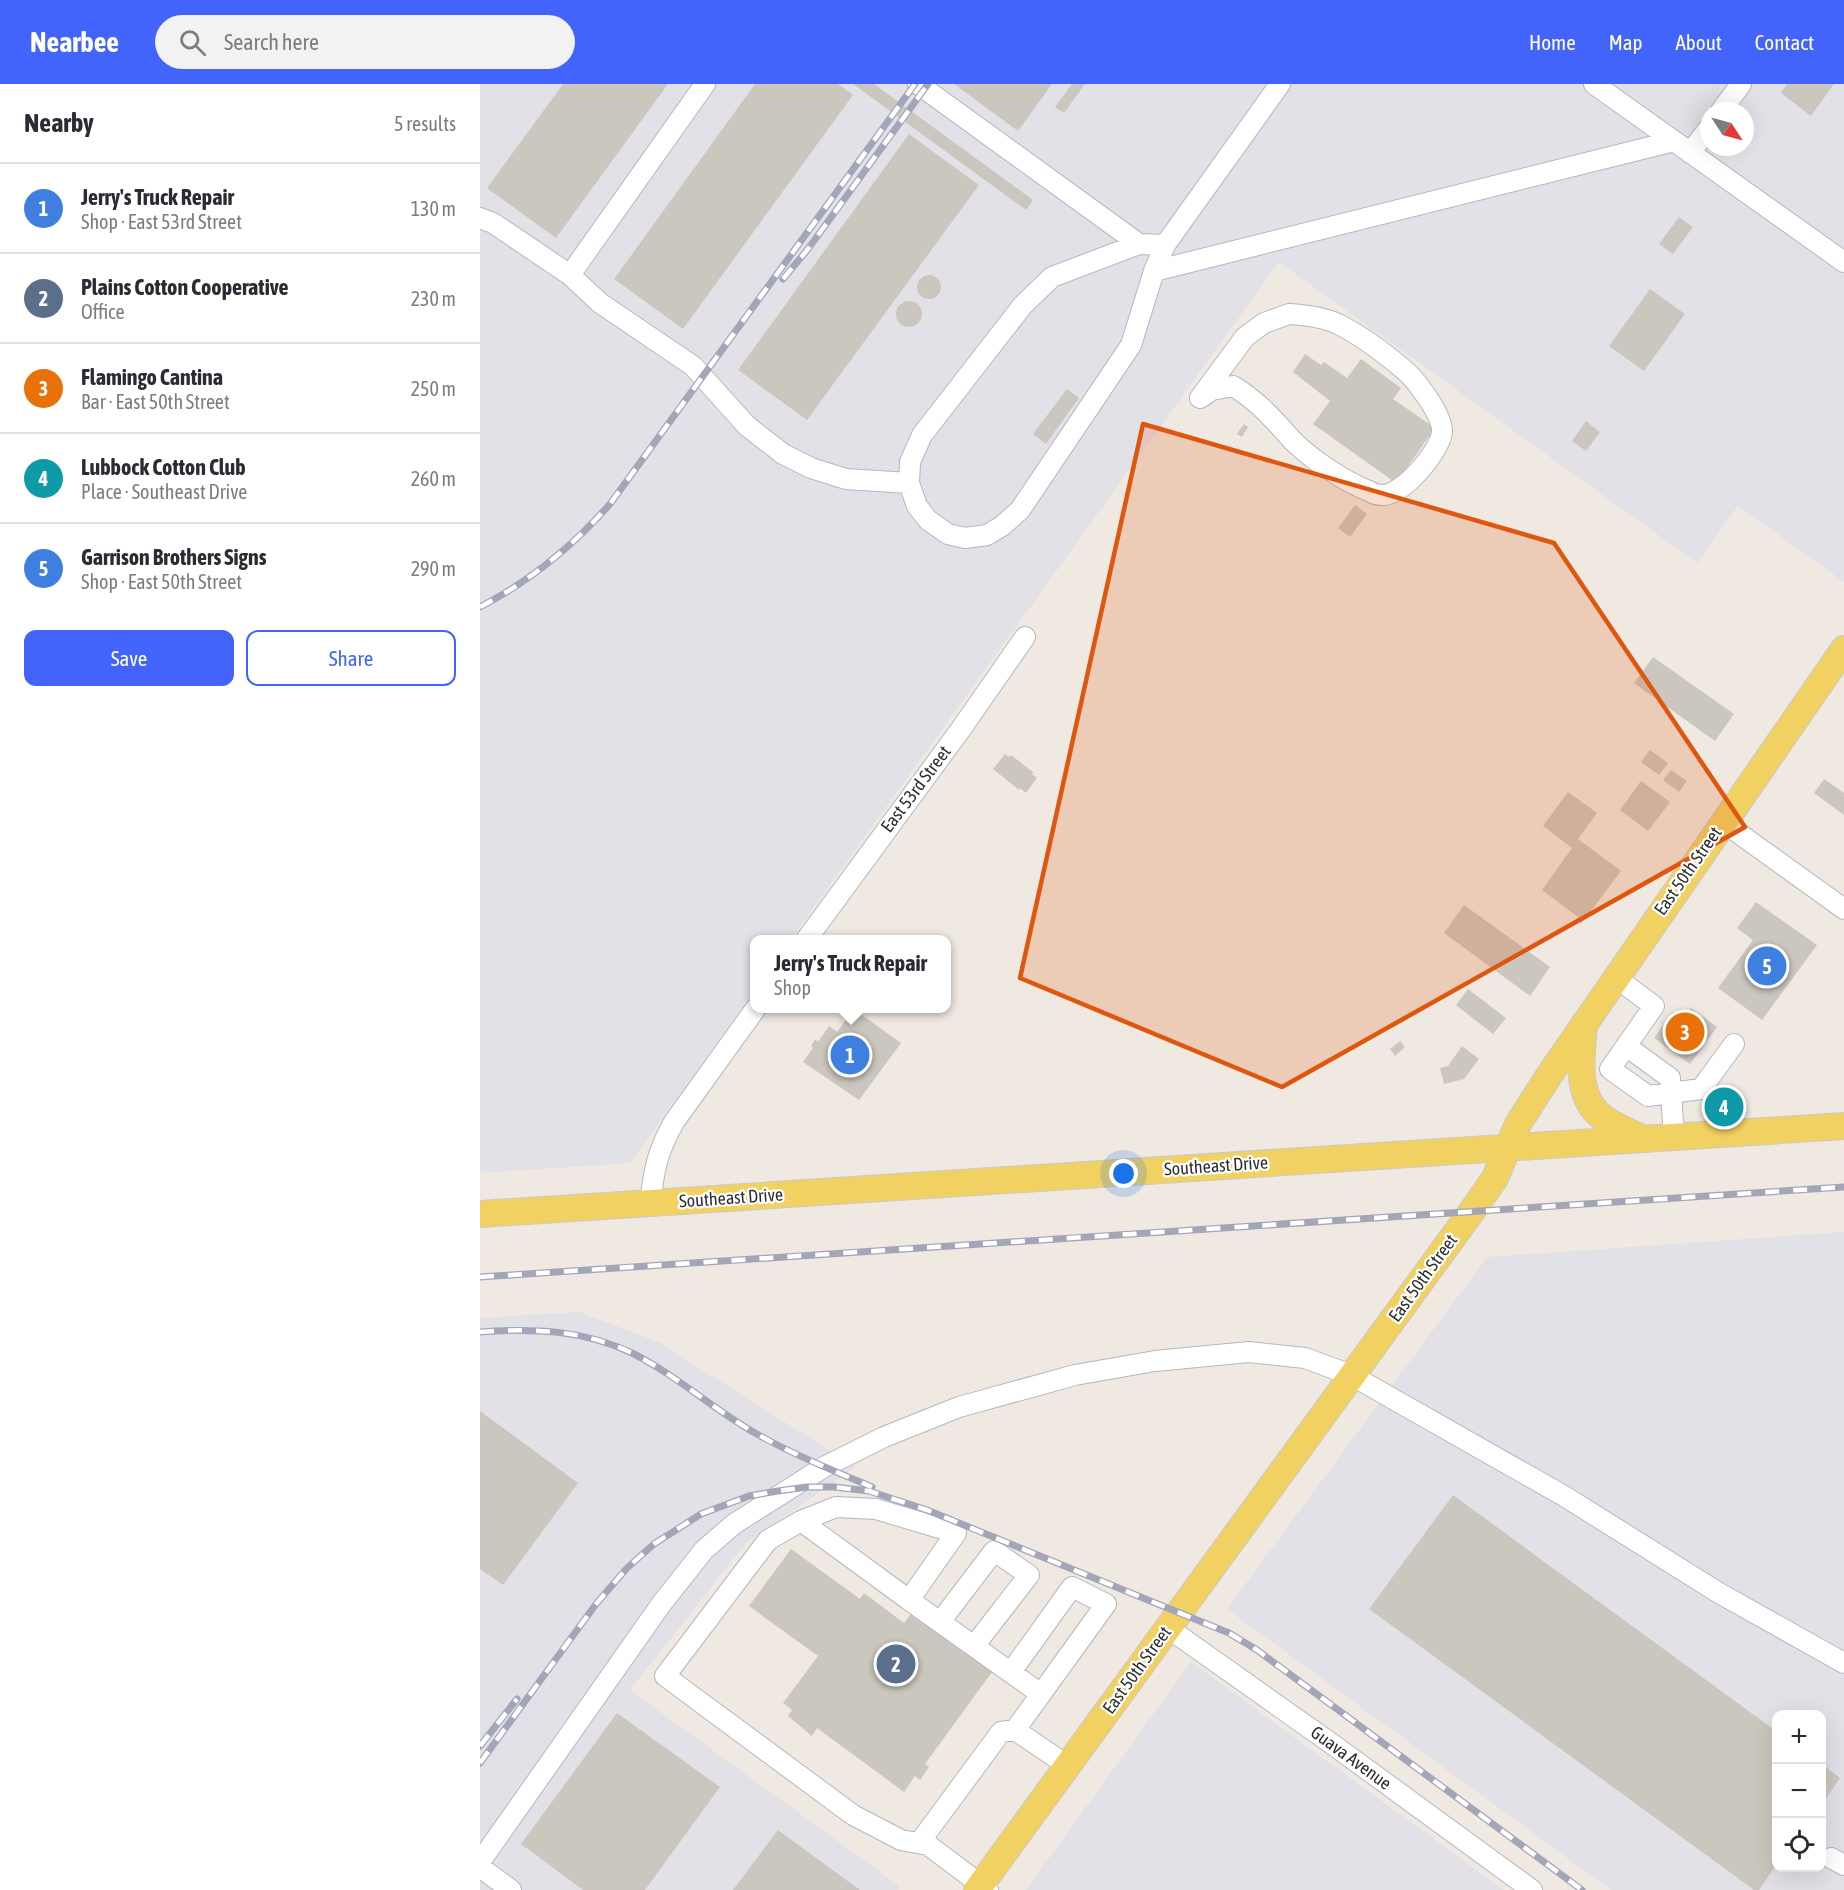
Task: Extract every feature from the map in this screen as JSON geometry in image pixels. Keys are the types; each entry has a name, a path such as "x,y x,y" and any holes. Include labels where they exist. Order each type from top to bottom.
{"main road":[{"name":"East 50th Street","path":"982,1888 1495,1178 1518,1124 1584,1023 1844,649"},
{"path":"1584,1023 1582,1078 1587,1098 1600,1116 1613,1125 1647,1140"},
{"name":"Southeast Drive","path":"480,1214 1844,1126"}],"street":[{"path":"570,274 705,84"},
{"path":"918,84 1139,244"},
{"path":"1165,245 1139,244 1052,277 1023,306 922,435 910,462 909,483 916,507 928,520 948,534 965,538 987,535 1002,526 1020,510 1131,345 1154,271 1165,245 1280,84"},
{"path":"1594,84 1844,262"},
{"path":"1728,102 1741,84"},
{"path":"1690,153 1700,140"},
{"path":"1154,271 1674,141"},
{"path":"480,218 493,223 570,274 600,303 693,366 747,426 783,454 811,468 846,479 909,483"},
{"path":"1289,315 1313,316 1337,324 1404,369 1438,416 1442,432 1438,446 1419,471 1394,492 1382,495 1367,491 1319,461 1295,443 1263,407 1233,386 1212,390 1200,399 1245,337 1264,323 1289,315"},
{"name":"East 53rd Street","path":"809,935 968,720 1025,637"},
{"path":"1723,822 1844,909"},
{"path":"1615,977 1654,1006 1610,1069 1648,1096 1701,1089 1734,1044"},
{"path":"650,1203 655,1165 662,1142 752,1013"},
{"path":"1626,1046 1670,1078 1674,1138"},
{"path":"480,1862 662,1603 704,1551 734,1524 824,1467 884,1437 959,1407 1076,1375 1155,1360 1250,1352 1305,1358 1352,1375 1564,1496 1719,1593 1844,1663"},
{"path":"909,1600 956,1533 876,1509 836,1507 801,1521 768,1540 665,1676 853,1815 901,1840 928,1845 982,1888"},
{"path":"801,1521 1041,1694"},
{"path":"940,1622 994,1551 1029,1575 974,1646"},
{"path":"1011,1672 1072,1587 1106,1604 1015,1730"},
{"name":"Guava Avenue","path":"1168,1628 1532,1890"},
{"path":"919,1844 1001,1732 1015,1730 1068,1766"},
{"path":"480,1868 511,1890"}],"highlighted area":[{"path":"1143,424 1554,543 1745,827 1282,1087 1020,978"}],"shaded area":[{"path":"480,84 1844,84 1844,582 1738,506 1697,563 1279,262 794,935 750,935 750,997 630,1163 480,1173"},
{"path":"1844,1232 1844,1890 1611,1890 1227,1609 1487,1257"},
{"path":"579,1312 658,1342 856,1467 746,1543 630,1690 898,1885 898,1890 480,1890 480,1318"},
{"path":"1191,1662 1504,1890 1026,1890"}],"building":[{"path":"563,84 668,84 556,238 487,188"},
{"path":"755,84 838,84 853,95 683,329 614,279"},
{"path":"853,84 874,84 1033,200 1026,210"},
{"path":"954,84 1052,84 1018,131"},
{"path":"1072,84 1085,84 1064,113 1055,107"},
{"path":"1787,84 1834,84 1811,116 1781,93"},
{"path":"909,134 979,185 807,420 738,370"},
{"path":"1679,217 1693,227 1673,254 1659,244"},
{"path":"929,275 938,278 941,287 938,296 929,299 920,296 917,287 920,278"},
{"path":"1650,289 1685,314 1644,371 1609,346"},
{"path":"909,301 918,305 922,314 918,323 909,327 900,323 896,314 900,305"},
{"path":"1305,354 1321,365 1324,362 1347,378 1361,359 1401,388 1393,399 1435,428 1396,483 1313,424 1330,401 1293,372"},
{"path":"1067,389 1079,398 1046,444 1033,434"},
{"path":"1586,421 1600,432 1586,451 1572,441"},
{"path":"1244,424 1248,427 1242,437 1237,434"},
{"path":"1355,505 1367,514 1350,537 1338,528"},
{"path":"1653,657 1734,714 1715,741 1634,683"},
{"path":"1650,750 1668,763 1659,775 1641,762"},
{"path":"1005,754 1009,757 1011,755 1033,772 1032,774 1037,778 1026,793 993,769"},
{"path":"1671,770 1687,781 1679,792 1663,780"},
{"path":"1824,779 1844,793 1844,815 1814,793"},
{"path":"1641,781 1670,802 1648,831 1620,810"},
{"path":"1568,792 1597,813 1578,839 1621,871 1581,924 1576,920 1578,917 1542,890 1572,848 1543,826"},
{"path":"1756,902 1817,945 1762,1020 1718,988 1753,940 1737,928"},
{"path":"1464,905 1550,967 1530,996 1444,933"},
{"path":"1468,989 1506,1018 1493,1034 1456,1005"},
{"path":"1691,1008 1717,1027 1690,1064 1654,1038 1673,1012 1683,1019"},
{"path":"851,1013 860,1013 901,1043 859,1100 803,1062 813,1048 811,1046 815,1039 818,1042 829,1026 837,1032"},
{"path":"1400,1041 1405,1047 1395,1056 1390,1049"},
{"path":"1462,1046 1479,1059 1464,1079 1444,1084 1440,1068 1448,1066"},
{"path":"480,1411 578,1483 503,1585 480,1569"},
{"path":"1453,1495 1772,1728 1772,1871 1759,1890 1754,1890 1369,1609"},
{"path":"791,1549 860,1599 864,1593 904,1623 911,1614 992,1672 925,1764 929,1767 920,1780 915,1776 904,1792 817,1728 812,1736 788,1716 792,1710 783,1703 818,1656 749,1606"},
{"path":"617,1713 720,1787 645,1890 583,1890 521,1844"},
{"path":"1826,1767 1840,1778 1826,1798"},
{"path":"778,1830 860,1890 733,1890"}],"railway":[{"path":"480,607 516,586 550,562 610,504 915,84"},
{"path":"783,279 808,249 928,84"},
{"path":"480,1277 1844,1187"},
{"path":"480,1332 520,1330 558,1332 614,1345 664,1371 755,1433 798,1455 872,1487"},
{"path":"480,1763 596,1604 627,1568 654,1544 701,1514 749,1496 807,1487 869,1491 927,1510 1229,1633 1257,1650 1582,1890"},
{"path":"480,1746 517,1699"}],"place":[{"name":"Garrison Brothers Signs","path":"1767,966"},
{"name":"Flamingo Cantina","path":"1685,1032"},
{"name":"Jerry's Truck Repair","path":"850,1055"},
{"name":"Lubbock Cotton Club","path":"1724,1107"},
{"name":"Plains Cotton Cooperative","path":"896,1664"}]}
